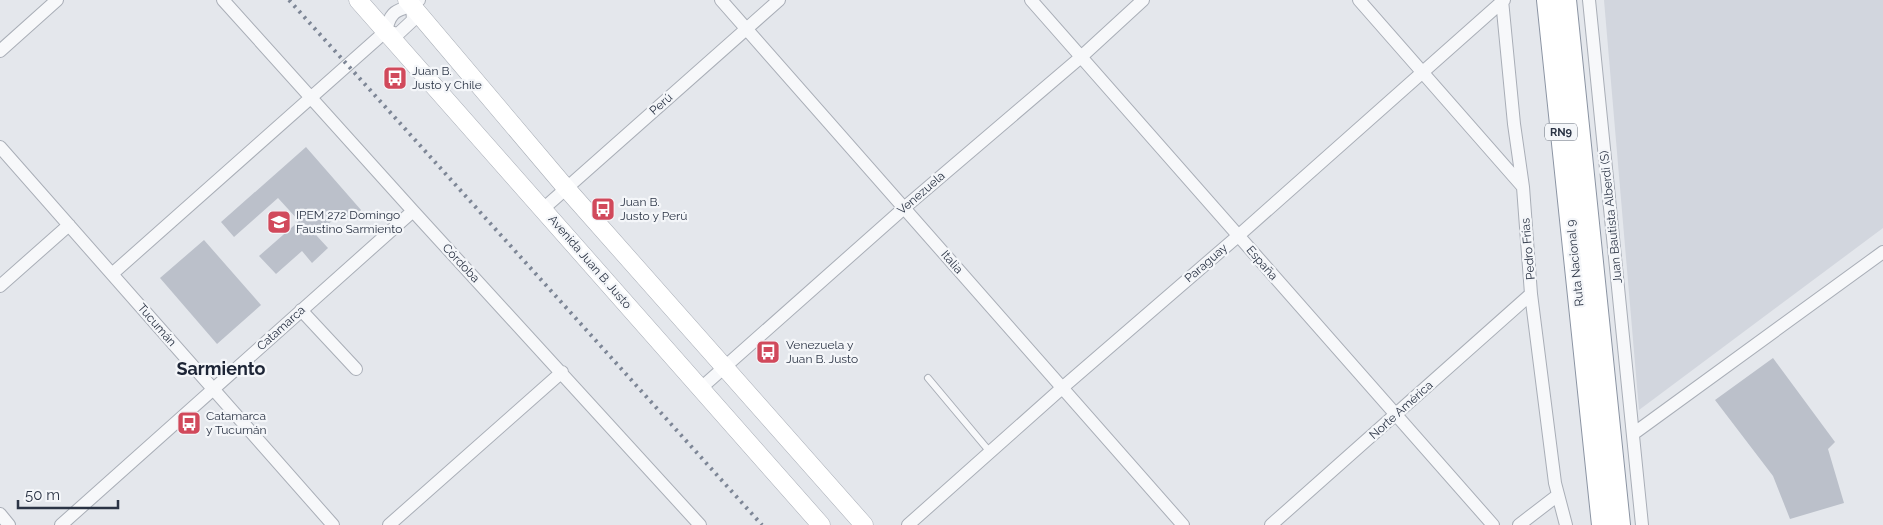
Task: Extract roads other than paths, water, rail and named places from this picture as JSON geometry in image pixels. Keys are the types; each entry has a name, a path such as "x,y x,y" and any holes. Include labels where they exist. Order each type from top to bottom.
{"highway":[{"name":"Ruta Nacional 9","path":"1548,0 1603,525"},
{"name":"Ruta Nacional 9","path":"1565,0 1619,525"}],"main road":[{"name":"Avenida Juan B. Justo","path":"358,0 821,525"},
{"path":"413,2 566,188 864,525"}],"street":[{"path":"0,51 57,0"},
{"name":"Córdoba","path":"223,0 700,525"},
{"name":"Italia","path":"721,0 1183,525"},
{"name":"Perú","path":"543,209 779,0"},
{"name":"España","path":"1031,0 1493,525"},
{"name":"Venezuela","path":"701,388 904,208 1081,57 1143,0"},
{"path":"1358,0 1523,187"},
{"name":"Paraguay","path":"908,525 1062,388 1238,236 1503,0"},
{"name":"Pedro Frías","path":"1503,0 1514,124 1523,187 1531,294 1555,483 1566,525"},
{"name":"Juan Bautista Alberdi (S)","path":"1589,0 1642,525"},
{"path":"112,274 386,31 388,18 402,7 413,2"},
{"name":"Tucumán","path":"0,147 333,525"},
{"name":"Catamarca","path":"60,525 413,211"},
{"path":"0,286 69,225"},
{"path":"1632,434 1882,256"},
{"name":"Norte América","path":"1271,525 1531,294"},
{"path":"301,310 356,369"},
{"path":"389,525 562,372"},
{"path":"1520,525 1558,495"},
{"path":"0,514 9,525"}],"lane":[{"path":"928,378 990,452"}],"railway":[{"path":"289,0 762,525"}],"place":[{"name":"Juan B. Justo y Chile","path":"395,78"},
{"name":"Juan B. Justo y Perú","path":"603,209"},
{"name":"IPEM 272 Domingo Faustino Sarmiento","path":"279,222"},
{"name":"Venezuela y Juan B. Justo","path":"768,352"},
{"name":"Catamarca y Tucumán","path":"189,423"}],"district":[{"name":"Sarmiento","path":"221,369"}]}
